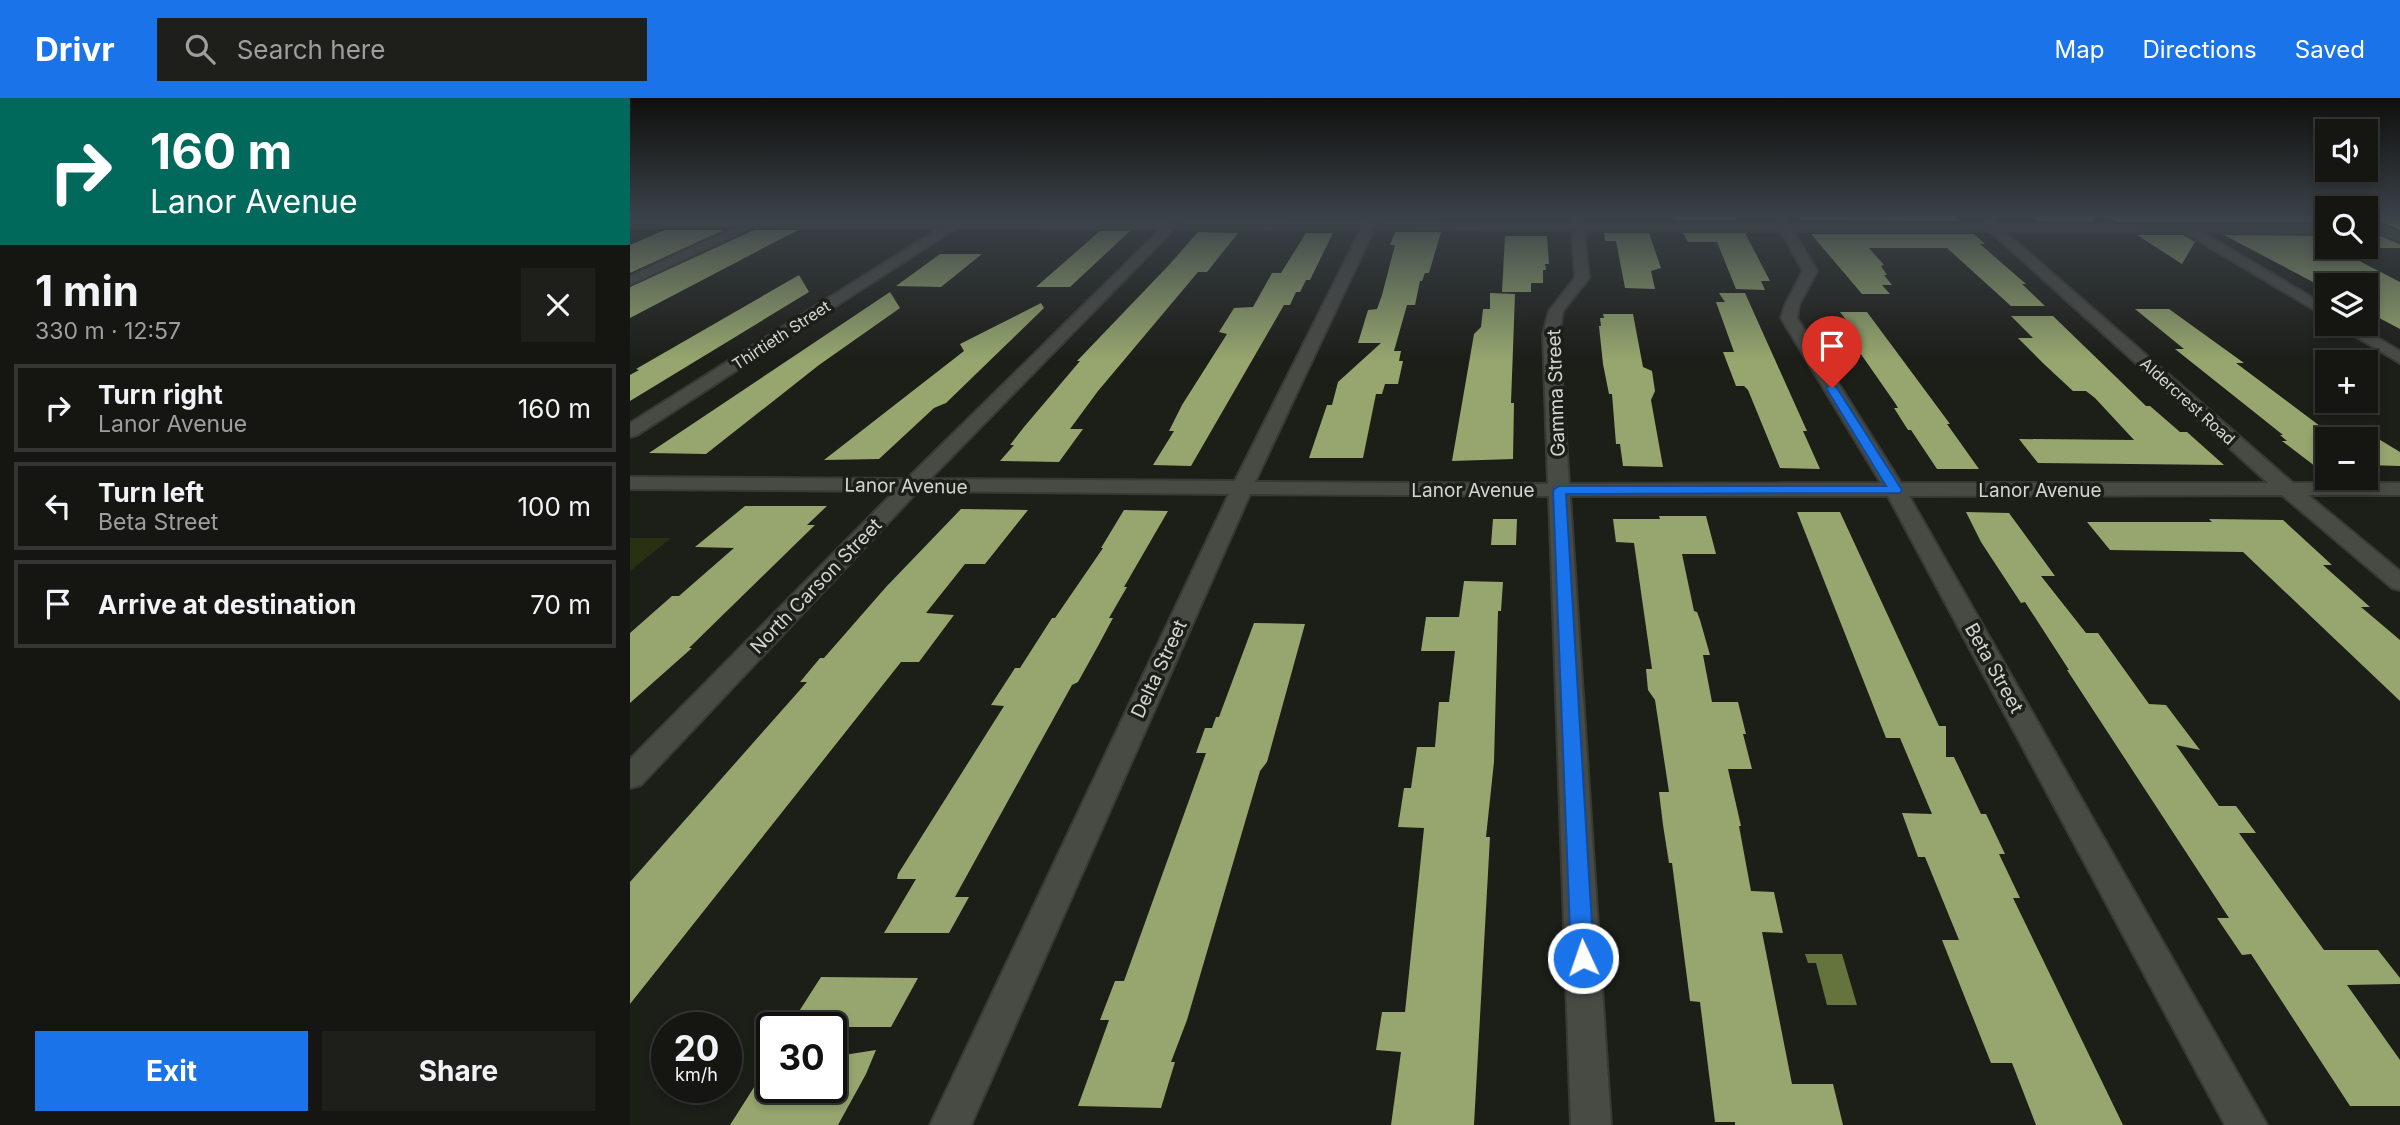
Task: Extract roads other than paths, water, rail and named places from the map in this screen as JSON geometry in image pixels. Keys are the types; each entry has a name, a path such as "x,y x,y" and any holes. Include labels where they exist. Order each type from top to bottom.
{"street":[{"path":"630,281 665,264"},
{"name":"Thirtieth Street","path":"630,431 891,264"},
{"name":"North Carson Street","path":"630,777 929,468 1132,264"},
{"name":"Delta Street","path":"950,1125 1244,489 1351,264"},
{"name":"Gamma Street","path":"1581,264 1582,278 1556,311 1551,334 1591,1125"},
{"name":"Beta Street","path":"1806,264 1810,271 1807,283 1790,303 1789,318 1895,490 2247,1125"},
{"name":"Aldercrest Road","path":"2034,264 2288,490 2400,583"},
{"path":"2246,264 2315,306"},
{"path":"630,271 650,271"},
{"path":"2363,336 2400,358"},
{"name":"Lanor Avenue","path":"630,483 1244,489 2400,489"}]}
